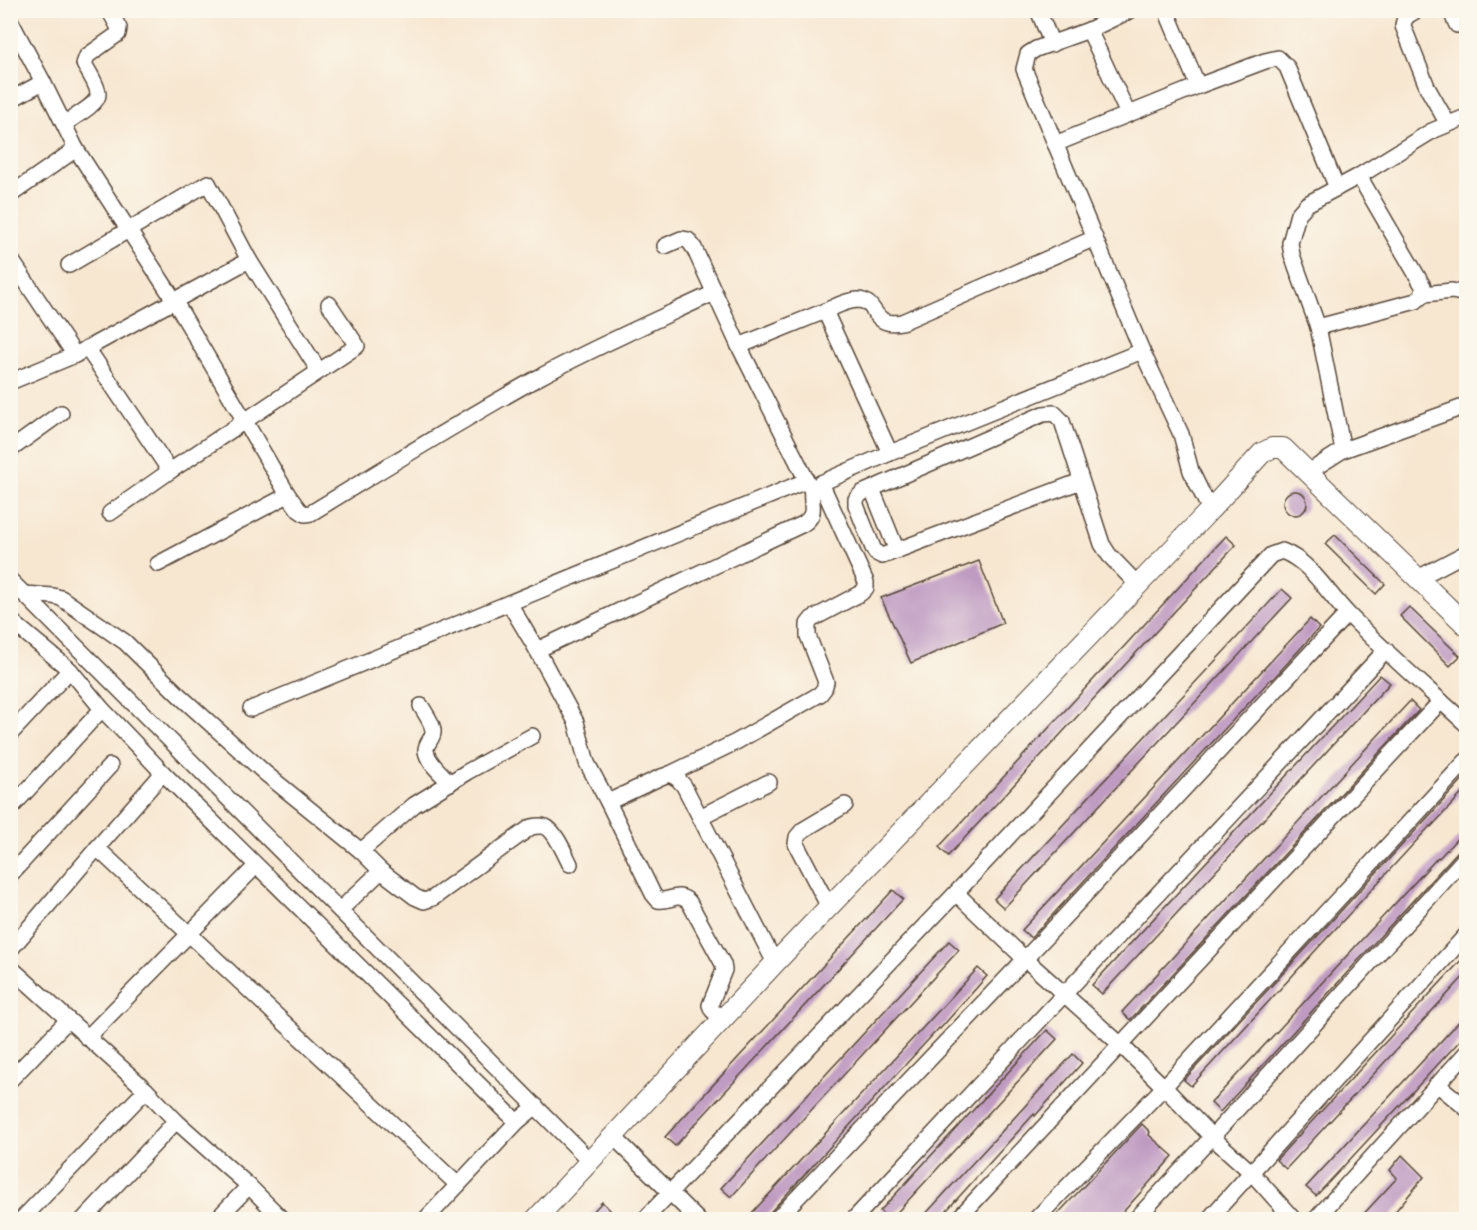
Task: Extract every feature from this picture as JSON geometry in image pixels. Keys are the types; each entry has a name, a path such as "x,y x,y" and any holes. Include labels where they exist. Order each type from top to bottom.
{"street":[{"path":"64,124 96,102 99,95 84,64 87,56 118,34 119,28 109,10"},
{"path":"1038,10 1052,44"},
{"path":"1131,10 1089,30 1036,49 1028,54 1024,69 1142,351 1181,434 1191,471 1210,510"},
{"path":"1166,10 1198,86"},
{"path":"1417,10 1404,20 1403,26 1428,89 1448,124"},
{"path":"1450,10 1457,25"},
{"path":"10,20 76,149 174,300 288,495 299,510 305,514 311,513 536,378 714,293"},
{"path":"1089,30 1128,114"},
{"path":"1055,144 1198,86 1278,58 1287,68 1337,188"},
{"path":"10,100 43,82"},
{"path":"1343,450 1318,327 1292,255 1290,243 1298,214 1307,204 1359,176 1432,131 1467,117"},
{"path":"10,195 76,149"},
{"path":"1359,176 1423,286 1424,294"},
{"path":"69,265 208,183 249,260 319,372"},
{"path":"739,346 847,302 858,300 867,302 881,320 890,324 903,322 1095,238"},
{"path":"608,802 736,742 820,694 826,682 808,636 808,624 866,588 866,582 739,346 694,248 688,240 681,239 665,246"},
{"path":"10,258 170,471"},
{"path":"10,382 81,351 249,260"},
{"path":"1318,327 1416,302 1424,294 1452,291 1467,294"},
{"path":"110,513 357,346 329,304"},
{"path":"825,311 890,453"},
{"path":"251,709 509,603 813,484 1142,351"},
{"path":"1307,473 1343,450 1467,406"},
{"path":"10,450 61,413"},
{"path":"1081,481 882,556 873,548 856,504 856,499 862,493 1043,414 1054,413 1062,421 1101,544 1138,585"},
{"path":"535,1220 775,963 1262,453 1272,447 1283,448 1467,625"},
{"path":"537,650 803,524 810,519 813,510 810,499 813,484"},
{"path":"158,564 288,495"},
{"path":"644,1220 956,893 1271,555 1282,551 1304,564 1347,614 1467,724"},
{"path":"1418,578 1467,554"},
{"path":"10,580 590,1161"},
{"path":"24,594 61,598 124,642 265,773 415,897 424,901 433,898 531,827 548,827 570,864"},
{"path":"509,603 576,722 587,763 653,894 658,900 663,901 679,896 684,897 689,902 723,964 724,970 710,1005 722,1019"},
{"path":"776,1220 1025,959 1347,614"},
{"path":"10,620 70,670 102,709 163,773 517,1122"},
{"path":"853,1220 1386,650"},
{"path":"10,734 70,670"},
{"path":"957,1220 1441,701"},
{"path":"421,706 433,733 426,746 426,753 450,783"},
{"path":"10,809 102,709"},
{"path":"361,851 402,815 450,783 532,736"},
{"path":"1035,1220 1164,1087 1467,760"},
{"path":"10,875 110,766"},
{"path":"10,950 163,773"},
{"path":"670,774 684,786 775,963"},
{"path":"699,817 769,782"},
{"path":"829,907 796,844 797,837 803,830 845,805"},
{"path":"97,848 458,1185"},
{"path":"1135,1220 1467,857"},
{"path":"87,1038 256,866"},
{"path":"340,910 381,871"},
{"path":"956,893 1064,995 1121,1045 1212,1137 1252,1173 1294,1220"},
{"path":"1208,1220 1467,935"},
{"path":"10,967 249,1186 278,1218"},
{"path":"10,1080 68,1020"},
{"path":"1316,1220 1467,1053"},
{"path":"1437,1084 1467,1108"},
{"path":"21,1220 146,1090"},
{"path":"425,1220 517,1122 536,1106"},
{"path":"83,1220 176,1121"},
{"path":"613,1136 698,1220"},
{"path":"216,1220 249,1186"}],"building":[{"path":"1295,491 1303,495 1307,503 1303,511 1295,515 1287,511 1283,503 1287,495"},
{"path":"1335,535 1385,584 1376,594 1325,544"},
{"path":"1226,536 1236,545 948,856 939,847"},
{"path":"979,561 1003,623 911,663 881,598"},
{"path":"1282,589 1292,598 1004,908 994,899"},
{"path":"1409,607 1460,656 1450,666 1400,616"},
{"path":"1310,619 1319,628 1272,680 1031,938 1022,930"},
{"path":"1380,675 1390,683 1102,994 1092,985"},
{"path":"1410,701 1419,710 1130,1020 1122,1012"},
{"path":"1467,775 1467,788 1191,1086 1184,1080"},
{"path":"1467,828 1467,847 1459,850 1220,1112 1211,1103"},
{"path":"893,890 903,899 675,1146 665,1137"},
{"path":"949,941 959,950 731,1197 721,1188"},
{"path":"1467,954 1467,973 1286,1169 1276,1160"},
{"path":"978,968 987,976 763,1220 755,1220 750,1215"},
{"path":"1467,1013 1467,1033 1316,1196 1306,1187"},
{"path":"1047,1030 1057,1039 889,1220 880,1211"},
{"path":"1073,1054 1082,1063 1035,1116 1034,1114 938,1220 920,1220"},
{"path":"1142,1124 1150,1132 1149,1135 1173,1156 1116,1220 1052,1220"},
{"path":"1402,1155 1424,1177 1388,1220 1358,1220 1397,1178 1390,1170"},
{"path":"602,1202 611,1211 603,1220 585,1220"}]}
